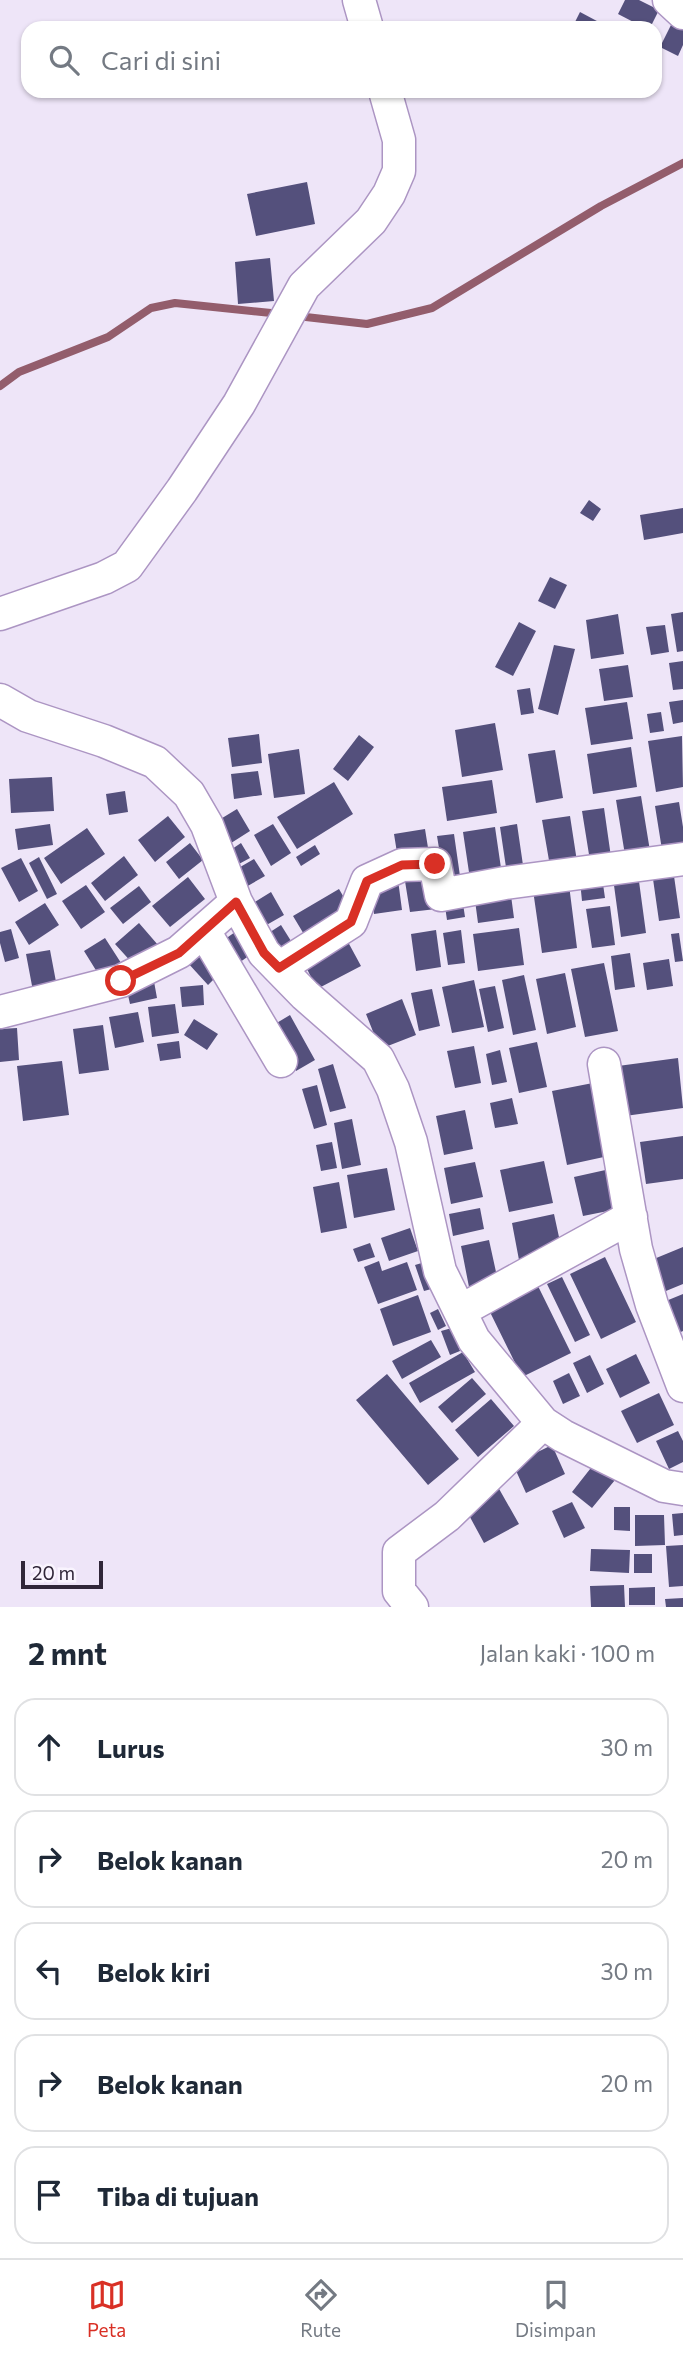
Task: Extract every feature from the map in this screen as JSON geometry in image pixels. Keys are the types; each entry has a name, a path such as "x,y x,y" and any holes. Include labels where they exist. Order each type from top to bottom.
{"street":[{"path":"359,0 365,21"},
{"path":"669,0 683,13"},
{"path":"0,614 104,578 127,566 239,404 304,286 371,221 389,194 399,171 399,141 387,98"},
{"path":"0,700 28,716 104,741 155,762 188,794 207,825 236,902 264,953 305,995 379,1059 393,1089 411,1142 440,1271 474,1340 543,1423 563,1436 664,1486 683,1489"},
{"path":"279,968 351,922 367,881 402,865 435,864 441,895 505,883 683,859"},
{"path":"0,1012 121,981 179,953 236,902"},
{"path":"204,930 281,1061"},
{"path":"604,1064 636,1250 652,1305 683,1386"},
{"path":"460,1311 631,1217"},
{"path":"412,1607 399,1591 399,1552 447,1516 543,1423"}],"building":[{"path":"625,0 639,0 659,10 654,21 632,21 618,14"},
{"path":"580,12 597,21 576,21"},
{"path":"673,21 683,26 683,45 678,56 662,48"},
{"path":"307,182 315,224 256,236 247,194"},
{"path":"270,258 274,301 238,304 235,262"},
{"path":"589,500 601,509 593,521 580,513"},
{"path":"683,508 683,533 644,540 640,515"},
{"path":"550,577 567,585 555,609 538,601"},
{"path":"683,612 683,651 677,652 671,614"},
{"path":"618,614 624,654 591,659 586,620"},
{"path":"519,622 536,631 513,676 495,667"},
{"path":"665,625 669,652 651,655 646,627"},
{"path":"554,645 575,649 558,715 538,709"},
{"path":"683,661 683,689 673,690 669,663"},
{"path":"628,665 633,697 604,701 599,669"},
{"path":"530,688 534,713 521,715 517,690"},
{"path":"683,700 683,722 673,724 669,702"},
{"path":"627,702 633,739 591,745 585,708"},
{"path":"661,712 664,731 650,733 647,714"},
{"path":"495,723 503,770 462,777 455,730"},
{"path":"259,734 262,763 232,767 228,738"},
{"path":"359,735 374,747 348,781 333,769"},
{"path":"682,736 683,787 656,792 648,741"},
{"path":"631,747 637,787 593,794 587,754"},
{"path":"299,749 305,794 274,798 268,754"},
{"path":"555,750 563,798 536,803 528,754"},
{"path":"258,771 262,795 234,799 231,774"},
{"path":"52,777 54,811 11,813 9,779"},
{"path":"492,780 497,813 447,821 442,787"},
{"path":"334,782 353,814 297,849 277,817"},
{"path":"125,791 128,812 109,815 106,794"},
{"path":"641,796 650,851 625,855 616,800"},
{"path":"679,802 683,853 663,856 655,806"},
{"path":"604,808 612,864 591,867 582,811"},
{"path":"237,809 250,831 228,845 214,823"},
{"path":"168,816 185,837 155,862 138,840"},
{"path":"570,816 578,868 551,872 542,820"},
{"path":"50,824 53,845 18,850 15,829"},
{"path":"273,824 291,853 271,866 254,835"},
{"path":"517,824 524,872 507,874 500,827"},
{"path":"495,827 502,875 470,879 463,832"},
{"path":"87,828 105,854 61,884 44,858"},
{"path":"425,829 429,854 398,859 394,834"},
{"path":"454,834 461,883 445,885 437,836"},
{"path":"190,843 203,860 179,879 166,862"},
{"path":"241,843 250,858 237,865 229,851"},
{"path":"315,845 320,854 301,866 296,857"},
{"path":"124,856 138,875 105,901 91,883"},
{"path":"39,857 57,894 47,899 29,863"},
{"path":"21,858 38,891 19,902 1,868"},
{"path":"254,859 265,876 246,887 235,870"},
{"path":"673,869 680,918 659,921 652,872"},
{"path":"430,871 436,909 410,912 404,875"},
{"path":"638,874 646,933 621,937 613,878"},
{"path":"188,877 205,899 170,927 152,906"},
{"path":"602,877 605,898 582,901 580,881"},
{"path":"398,880 402,910 374,914 371,883"},
{"path":"86,885 105,912 81,929 62,901"},
{"path":"569,885 577,948 542,953 533,890"},
{"path":"139,886 151,902 123,924 110,908"},
{"path":"510,888 514,918 478,923 474,893"},
{"path":"339,889 353,913 308,941 293,916"},
{"path":"271,892 284,915 263,927 250,905"},
{"path":"462,897 465,917 447,920 444,900"},
{"path":"45,903 59,925 29,945 15,922"},
{"path":"610,906 615,945 592,948 586,909"},
{"path":"139,923 158,945 134,965 115,944"},
{"path":"281,925 296,949 278,960 264,936"},
{"path":"519,928 524,965 478,971 473,934"},
{"path":"11,929 19,958 5,962 0,932"},
{"path":"238,930 253,953 233,967 218,944"},
{"path":"436,930 441,967 416,971 411,934"},
{"path":"461,930 465,963 448,965 443,933"},
{"path":"679,933 683,961 675,962 671,934"},
{"path":"105,938 123,966 102,980 84,951"},
{"path":"348,942 361,966 317,989 305,965"},
{"path":"201,949 222,971 208,985 187,962"},
{"path":"50,950 57,987 33,991 26,954"},
{"path":"630,953 635,987 615,990 611,956"},
{"path":"669,959 673,986 647,990 643,963"},
{"path":"604,963 618,1031 585,1037 571,969"},
{"path":"565,973 576,1027 547,1034 536,979"},
{"path":"524,975 536,1030 513,1035 502,980"},
{"path":"153,976 157,998 130,1004 125,982"},
{"path":"474,980 484,1027 452,1033 442,987"},
{"path":"203,985 204,1005 182,1007 180,987"},
{"path":"495,986 504,1028 488,1032 479,989"},
{"path":"432,989 440,1026 419,1031 411,993"},
{"path":"402,999 416,1035 380,1049 366,1014"},
{"path":"175,1004 179,1033 152,1037 148,1007"},
{"path":"138,1012 144,1042 115,1048 109,1017"},
{"path":"290,1015 315,1060 296,1071 270,1027"},
{"path":"194,1019 218,1034 207,1050 184,1035"},
{"path":"103,1025 109,1070 79,1074 73,1029"},
{"path":"17,1028 19,1060 0,1062 0,1029"},
{"path":"179,1041 181,1058 160,1061 157,1044"},
{"path":"537,1042 547,1087 519,1093 509,1048"},
{"path":"474,1046 481,1083 455,1088 447,1051"},
{"path":"500,1050 507,1082 492,1085 486,1054"},
{"path":"678,1058 683,1108 625,1116 618,1066"},
{"path":"62,1061 69,1115 23,1121 17,1066"},
{"path":"333,1064 346,1108 330,1112 318,1069"},
{"path":"598,1082 613,1155 567,1165 552,1091"},
{"path":"317,1085 327,1125 314,1129 302,1089"},
{"path":"512,1098 518,1124 495,1128 490,1103"},
{"path":"465,1110 473,1149 444,1155 436,1116"},
{"path":"352,1119 361,1165 342,1169 334,1123"},
{"path":"683,1136 683,1179 646,1184 640,1142"},
{"path":"332,1142 337,1168 321,1171 316,1145"},
{"path":"544,1161 553,1203 509,1212 500,1170"},
{"path":"475,1162 483,1197 451,1204 444,1168"},
{"path":"387,1168 395,1210 354,1218 347,1175"},
{"path":"610,1169 618,1209 583,1216 574,1177"},
{"path":"339,1182 347,1228 321,1233 313,1187"},
{"path":"480,1208 484,1229 453,1236 449,1214"},
{"path":"554,1214 562,1251 519,1260 512,1223"},
{"path":"410,1228 418,1251 389,1261 381,1238"},
{"path":"489,1240 498,1281 469,1287 461,1246"},
{"path":"370,1243 375,1257 358,1262 353,1249"},
{"path":"683,1247 683,1284 661,1293 649,1261"},
{"path":"605,1257 636,1322 601,1339 570,1274"},
{"path":"379,1261 382,1271 407,1262 417,1290 378,1304 364,1267"},
{"path":"425,1262 435,1288 424,1291 415,1265"},
{"path":"562,1277 590,1335 575,1342 547,1284"},
{"path":"537,1284 571,1353 522,1377 488,1308"},
{"path":"683,1294 683,1331 674,1335 661,1303"},
{"path":"418,1295 431,1332 393,1346 380,1309"},
{"path":"438,1309 446,1326 438,1330 430,1313"},
{"path":"452,1328 460,1351 450,1355 441,1331"},
{"path":"431,1340 441,1357 402,1379 392,1361"},
{"path":"463,1352 475,1372 420,1403 409,1383"},
{"path":"636,1354 650,1383 620,1398 606,1369"},
{"path":"590,1355 604,1384 587,1393 573,1363"},
{"path":"569,1373 580,1396 563,1404 553,1381"},
{"path":"387,1374 459,1459 428,1485 356,1400"},
{"path":"472,1378 486,1394 452,1423 438,1407"},
{"path":"659,1393 674,1425 637,1443 621,1411"},
{"path":"491,1399 514,1426 478,1457 455,1430"},
{"path":"678,1431 683,1441 683,1462 669,1469 656,1441"},
{"path":"552,1445 565,1474 526,1493 513,1464"},
{"path":"594,1464 615,1480 592,1508 572,1492"},
{"path":"498,1487 519,1524 484,1543 464,1506"},
{"path":"572,1502 585,1528 564,1538 552,1511"},
{"path":"614,1507 630,1507 630,1531 614,1530"},
{"path":"683,1513 683,1535 674,1536 672,1514"},
{"path":"635,1515 664,1515 665,1545 635,1546"},
{"path":"683,1545 683,1586 669,1587 666,1546"},
{"path":"591,1549 630,1550 629,1573 590,1571"},
{"path":"634,1554 652,1554 652,1573 634,1573"},
{"path":"624,1585 625,1607 591,1607 590,1586"},
{"path":"655,1587 655,1605 629,1605 629,1588"},
{"path":"683,1598 683,1607 666,1607 665,1599"}],"waterway":[{"path":"297,316 367,324 432,308 601,206 683,163"},
{"path":"0,386 19,372 108,337 151,308 175,303 281,314"}],"route":[{"path":"121,981 179,953 236,902 264,953 279,968 351,922 367,881 402,865 435,864"}]}
